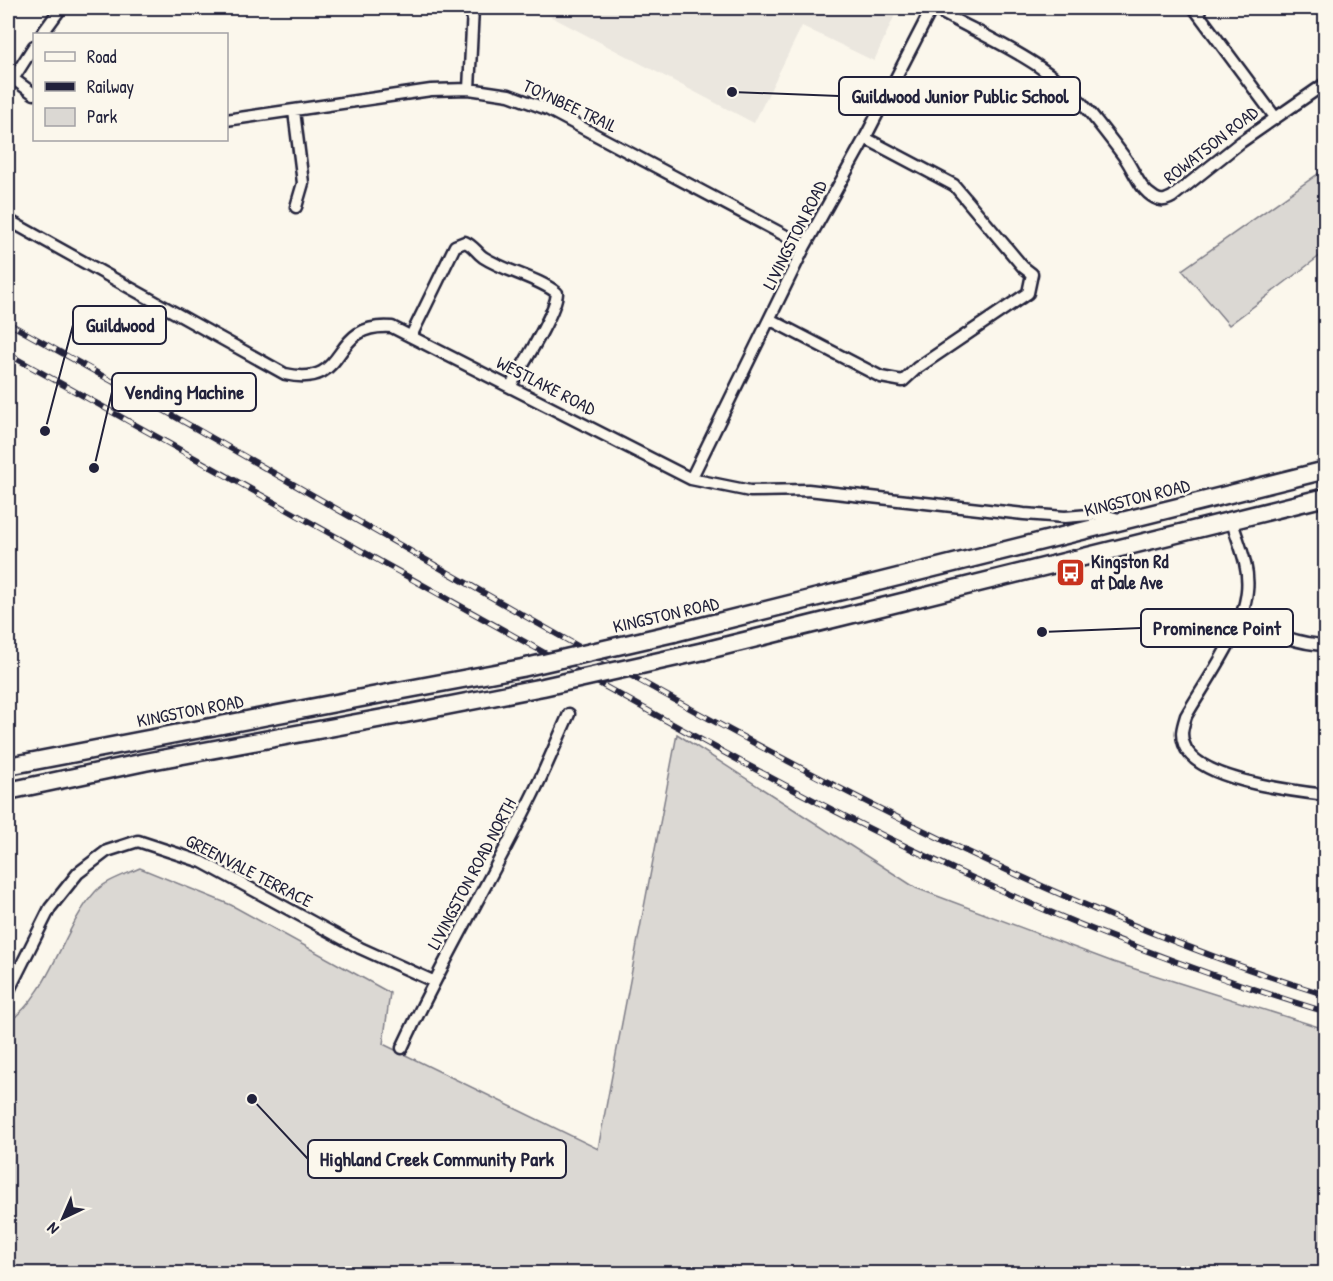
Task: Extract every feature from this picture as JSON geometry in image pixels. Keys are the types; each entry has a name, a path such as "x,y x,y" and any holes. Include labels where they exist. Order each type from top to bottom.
{"main road":[{"name":"KINGSTON ROAD","path":"8,766 393,693 674,633 1326,470"},
{"path":"8,791 145,762 543,687 704,651 1326,497"}],"street":[{"path":"43,33 61,8"},
{"path":"469,89 474,8"},
{"name":"ROWATSON ROAD","path":"932,8 1029,58 1059,80 1092,115 1128,162 1142,187 1157,200 1164,201 1173,197 1275,117 1326,83"},
{"name":"LIVINGSTON ROAD","path":"691,479 771,320 805,246 865,138 932,8"},
{"path":"1194,8 1275,117"},
{"path":"33,47 10,77 33,93"},
{"name":"TOYNBEE TRAIL","path":"228,120 431,90 469,89 509,95 547,110 805,246"},
{"path":"294,111 303,183 296,207"},
{"path":"771,320 881,377 903,381 917,368 1028,293 1032,274 1023,267 958,189 865,138"},
{"name":"WESTLAKE ROAD","path":"8,220 285,374 302,378 323,372 333,365 349,340 360,330 375,326 392,327 691,479 750,491 808,490 1024,514 1065,517 1101,514 1125,521"},
{"path":"411,336 455,246 465,242 476,247 481,256 535,283 547,285 557,293 556,306 510,387"},
{"path":"1231,519 1245,560 1247,590 1240,618 1186,716 1181,731 1184,747 1199,762 1235,778 1269,788 1326,795"},
{"path":"1240,618 1279,636 1307,644 1326,645"},
{"name":"LIVINGSTON ROAD NORTH","path":"402,1048 433,981 534,794 569,714"},
{"name":"GREENVALE TERRACE","path":"8,992 50,908 78,873 107,851 138,841 202,862 360,948 433,981"}],"shaded area":[{"path":"545,8 898,8 874,61 802,26 754,123 546,14"}],"green space":[{"path":"1325,169 1325,252 1229,325 1182,270"},
{"path":"677,734 916,888 1113,962 1325,1029 1325,1273 8,1274 8,1022 35,996 73,924 95,892 110,881 140,868 231,905 390,993 383,1044 598,1149"}],"railway":[{"path":"8,323 617,668 875,806 1051,890 1141,928 1326,995"},
{"path":"8,354 683,730 860,824 1007,894 1059,916 1165,958 1326,1012"}],"place":[{"name":"Guildwood Junior Public School","path":"732,92"},
{"name":"Guildwood","path":"45,431"},
{"name":"Vending Machine","path":"94,468"},
{"name":"Kingston Rd at Dale Ave","path":"1070,572"},
{"name":"Prominence Point","path":"1042,632"},
{"name":"Highland Creek Community Park","path":"252,1099"}]}
